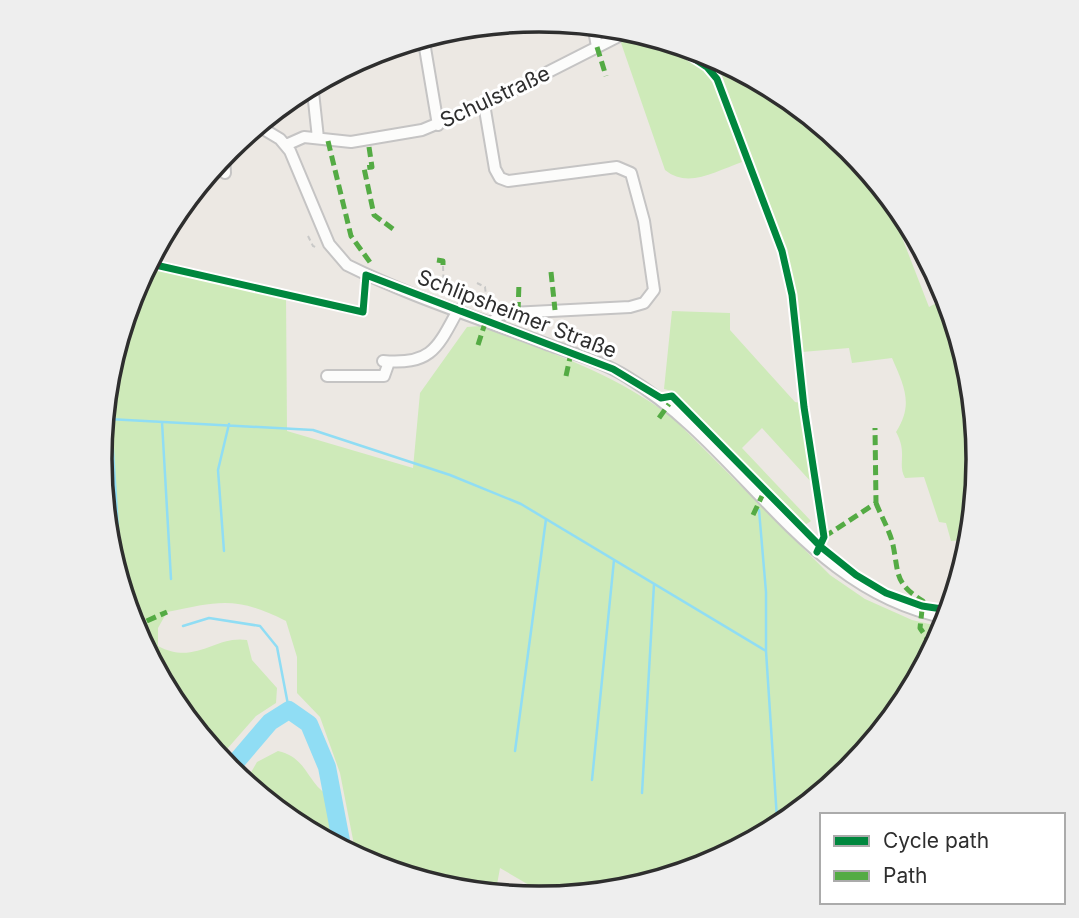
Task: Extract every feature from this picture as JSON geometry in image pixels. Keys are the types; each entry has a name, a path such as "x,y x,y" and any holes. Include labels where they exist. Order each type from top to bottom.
{"street":[{"path":"595,35 597,47"},
{"name":"Schulstraße","path":"286,145 297,137 368,140 438,125 614,38"},
{"path":"425,47 438,125"},
{"path":"314,97 318,138"},
{"path":"484,104 495,169 500,178 508,181 617,167 631,173 644,222 654,290 644,303 630,307 511,313 500,315 492,323"},
{"name":"Schlipsheimer Straße","path":"266,131 286,145 329,244 347,265 366,275 613,369 661,398 683,416 817,552 854,582 920,613 937,616"},
{"path":"327,376 384,376 386,361 412,362 432,352 458,310"}],"path":[{"path":"308,236 313,246 321,250"},
{"path":"443,266 444,292"},
{"path":"363,312 366,275"},
{"path":"477,283 485,287 487,297 482,298 483,303"}],"green space":[{"path":"620,40 677,54 699,65 719,95 742,162 693,178 683,178 665,170"},
{"path":"717,70 753,89 800,120 861,177 897,224 929,307 937,303 959,376 967,459 959,540 951,541 946,523 939,522 924,477 905,478 903,473 900,439 896,432 906,404 900,377 892,358 852,363 849,348 802,352 786,248 722,76"},
{"path":"158,266 286,293 287,431 413,468 420,393 467,327 480,326 579,364 649,401 672,417 830,575 865,599 912,620 933,625 910,673 879,719 842,761 800,798 753,829 703,854 650,872 595,883 535,886 500,868 497,884 484,883 402,864 354,844 340,773 320,717 297,693 297,657 286,621 254,608 228,603 167,612 158,628 158,646 171,651 194,652 225,642 247,640 252,660 277,688 276,703 256,716 226,750 200,719 169,673 156,648 135,596 120,542 112,459 116,403 120,376 135,322"},
{"path":"672,311 730,313 730,330 795,402 801,403 812,483 762,428 742,448 811,521 805,525 672,391 664,389"},
{"path":"278,751 288,754 301,764 326,794 333,833 279,798 251,773 257,762"}],"waterway":[{"path":"114,419 313,430 450,475 521,504 766,651 777,814"},
{"path":"162,422 171,579"},
{"path":"224,551 218,470 229,424"},
{"path":"113,444 118,528"},
{"path":"759,510 766,592 766,651"},
{"path":"515,751 546,519"},
{"path":"592,780 614,560"},
{"path":"642,793 654,584"},
{"path":"183,626 209,618 260,626 277,647 289,710"},
{"path":"237,761 270,722 289,710 309,724 327,767 340,837"}],"marked path":[{"path":"597,47 606,76"},
{"path":"328,141 351,236 372,265"},
{"path":"369,147 372,167 364,168 374,215 393,229"},
{"path":"437,260 443,261 443,266"},
{"path":"551,272 555,310"},
{"path":"518,312 519,283"},
{"path":"478,345 486,320"},
{"path":"566,376 571,353"},
{"path":"659,418 669,404"},
{"path":"824,537 876,503 875,428"},
{"path":"753,515 762,496"},
{"path":"876,503 892,540 899,577 907,589 923,601 920,628 927,638"},
{"path":"145,622 167,612"}],"cycle path":[{"path":"702,63 717,79 782,251 792,295 804,407 824,537 817,552"},
{"path":"158,266 363,312 366,275 613,369 661,398 672,396 821,547 856,575 886,593 922,606 939,609"}]}
